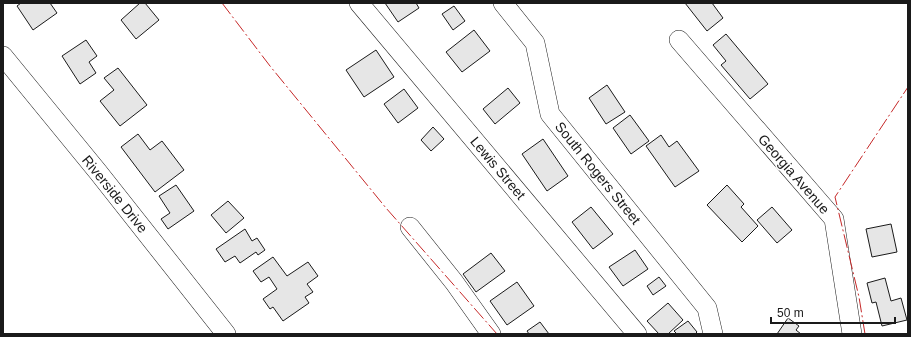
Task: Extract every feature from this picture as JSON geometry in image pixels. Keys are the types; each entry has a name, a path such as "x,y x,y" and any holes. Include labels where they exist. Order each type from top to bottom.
{"street":[{"name":"Lewis Street","path":"359,3 637,334"},
{"name":"South Rogers Street","path":"503,3 535,43 550,114 707,308 713,334"},
{"name":"Georgia Avenue","path":"679,40 834,219 852,334"},
{"name":"Riverside Drive","path":"3,56 226,334"},
{"path":"410,227 454,282 491,334"}],"building":[{"path":"21,3 50,3 57,13 33,30 17,6"},
{"path":"140,3 145,3 159,20 136,39 121,20"},
{"path":"385,3 416,3 419,8 398,22"},
{"path":"685,3 712,3 723,18 707,31"},
{"path":"454,6 465,21 453,30 442,14"},
{"path":"474,30 490,51 462,72 446,52"},
{"path":"726,34 768,84 750,99 721,65 726,61 713,45"},
{"path":"86,40 97,56 89,62 96,73 80,84 62,56"},
{"path":"376,50 394,77 364,97 346,70"},
{"path":"118,68 147,105 120,126 100,101 114,90 104,78"},
{"path":"607,85 625,112 606,124 589,98"},
{"path":"508,88 520,103 495,124 483,109"},
{"path":"404,89 418,108 398,123 384,104"},
{"path":"630,115 649,141 631,154 613,128"},
{"path":"433,127 444,139 431,151 421,140"},
{"path":"138,134 150,150 162,141 184,170 155,192 121,147"},
{"path":"661,135 669,147 677,141 699,171 675,187 646,146"},
{"path":"543,139 568,176 547,191 522,154"},
{"path":"176,185 194,211 168,229 161,219 170,213 159,196"},
{"path":"727,185 744,204 741,207 758,226 742,242 707,205"},
{"path":"228,201 244,218 226,233 211,215"},
{"path":"591,207 613,234 593,249 572,222"},
{"path":"772,207 792,230 777,243 757,220"},
{"path":"891,224 897,252 872,257 866,229"},
{"path":"245,229 252,241 257,238 265,250 258,255 256,252 240,263 235,256 225,262 216,249"},
{"path":"635,250 648,269 623,286 609,267"},
{"path":"491,253 505,271 476,292 463,274"},
{"path":"273,257 287,276 308,262 318,276 307,284 313,292 305,297 309,303 283,321 273,307 270,309 263,299 277,289 269,277 261,282 253,271"},
{"path":"659,277 666,286 653,295 647,286"},
{"path":"885,278 891,301 901,298 907,320 882,326 876,302 872,303 867,283"},
{"path":"517,282 534,306 507,325 490,301"},
{"path":"668,303 683,320 668,334 659,334 647,321"},
{"path":"788,318 799,326 796,330 801,334 777,334"},
{"path":"688,321 697,332 695,334 677,334 674,331"},
{"path":"540,322 549,334 529,334 527,331"}],"power":[{"path":"222,3 270,66 386,208 497,334"},
{"path":"865,334 859,297 835,197 908,87"}]}
